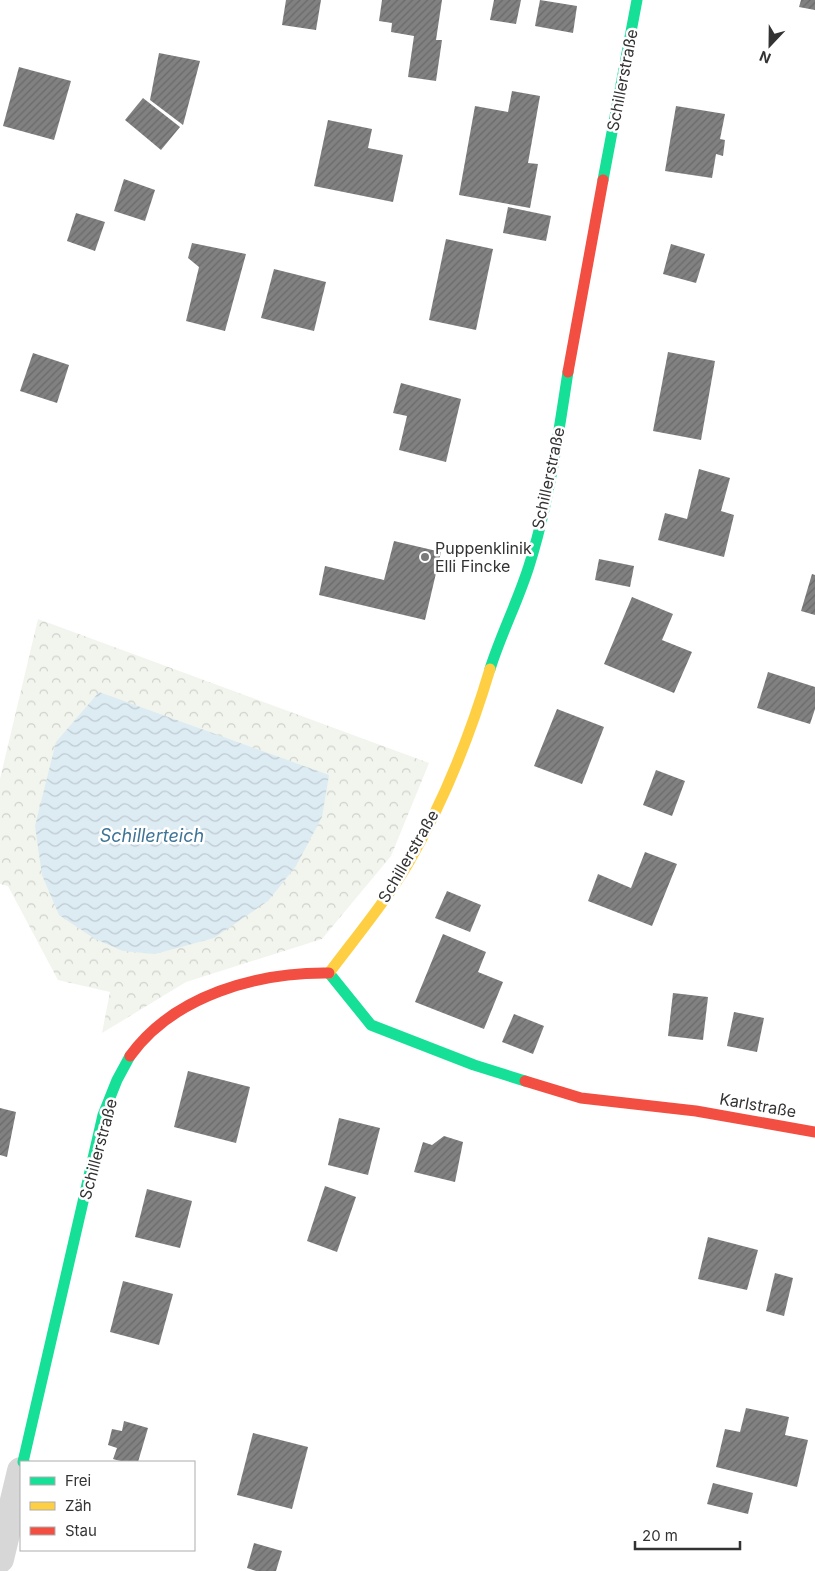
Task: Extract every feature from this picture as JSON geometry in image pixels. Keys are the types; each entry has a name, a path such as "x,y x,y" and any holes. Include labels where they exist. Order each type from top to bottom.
{"street":[{"name":"Schillerstraße","path":"23,1461 103,1114 119,1076 134,1050 153,1030 171,1016 203,998 251,982 295,974 329,973 372,916 408,863 458,763 480,703 498,644 529,566 551,477 571,353 637,0"},
{"name":"Karlstraße","path":"329,973 371,1025 474,1065 581,1098 696,1111 815,1132"},
{"path":"0,1559 20,1475"}],"green space":[{"path":"38,619 429,763 391,856 322,939 186,982 102,1033 110,992 58,980 8,886 0,884 0,779"}],"water":[{"name":"Schillerteich","path":"99,692 329,775 322,817 296,866 268,901 214,938 155,954 123,951 95,939 59,915 42,875 35,826 56,742"}],"building":[{"path":"286,0 321,0 316,30 282,25"},
{"path":"382,0 442,0 436,40 442,40 436,81 408,77 414,36 391,32 392,23 379,21"},
{"path":"494,0 521,0 516,24 490,20"},
{"path":"540,0 577,6 573,33 535,26"},
{"path":"801,0 815,0 815,10 799,7"},
{"path":"159,53 200,61 183,125 150,100"},
{"path":"19,67 71,81 54,140 3,126"},
{"path":"512,91 540,96 528,163 538,164 530,208 459,195 475,106 508,112"},
{"path":"143,98 180,127 161,150 125,120"},
{"path":"676,106 725,114 720,139 725,140 723,156 716,154 712,178 665,171"},
{"path":"328,120 372,129 368,148 403,155 393,202 314,186"},
{"path":"124,179 155,190 145,221 114,211"},
{"path":"508,207 551,216 546,241 503,233"},
{"path":"76,213 105,222 95,251 67,241"},
{"path":"446,239 493,249 476,330 429,320"},
{"path":"192,243 246,254 225,331 186,321 199,267 188,258"},
{"path":"671,244 705,254 696,283 663,274"},
{"path":"274,269 326,282 314,331 261,318"},
{"path":"668,352 715,361 701,440 653,431"},
{"path":"33,353 69,365 57,403 20,391"},
{"path":"401,383 461,399 446,462 399,450 407,416 393,413"},
{"path":"699,469 730,478 721,511 734,515 724,557 658,540 665,513 687,519"},
{"path":"394,541 441,552 425,620 319,595 325,566 384,580"},
{"path":"599,559 634,566 630,587 595,580"},
{"path":"812,574 815,575 815,615 801,611"},
{"path":"632,597 673,614 662,640 692,652 674,693 604,664"},
{"path":"768,672 815,687 815,709 810,724 757,708"},
{"path":"557,709 604,727 582,784 534,766"},
{"path":"656,770 685,781 672,816 643,805"},
{"path":"645,852 677,864 652,926 588,901 598,874 631,888"},
{"path":"447,891 481,905 470,932 435,918"},
{"path":"443,934 486,952 478,972 503,982 484,1029 415,1002"},
{"path":"673,993 708,997 703,1040 668,1036"},
{"path":"734,1012 764,1018 757,1052 727,1046"},
{"path":"514,1014 544,1026 533,1054 502,1042"},
{"path":"188,1071 250,1087 236,1143 174,1127"},
{"path":"0,1108 16,1112 7,1157 0,1155"},
{"path":"339,1118 380,1128 368,1175 328,1165"},
{"path":"444,1136 463,1142 455,1182 414,1172 423,1142 432,1145"},
{"path":"325,1186 356,1197 337,1252 307,1241"},
{"path":"147,1189 192,1201 180,1248 135,1237"},
{"path":"708,1237 758,1250 747,1290 698,1279"},
{"path":"775,1273 793,1278 784,1316 766,1311"},
{"path":"123,1281 173,1294 159,1345 110,1332"},
{"path":"746,1408 789,1417 785,1435 808,1440 797,1487 716,1467 725,1429 740,1432"},
{"path":"124,1421 148,1428 138,1461 113,1459 117,1448 108,1445 112,1429 122,1431"},
{"path":"253,1433 308,1447 292,1509 237,1495"},
{"path":"713,1483 753,1493 748,1514 707,1504"},
{"path":"254,1543 282,1551 276,1571 256,1571 247,1568"}],"traffic: fast":[{"path":"603,180 637,0"},
{"path":"490,669 525,579 536,542 552,469 568,372"},
{"path":"329,973 371,1025 474,1065 525,1081"},
{"path":"23,1461 103,1115 117,1080 130,1056"}],"traffic: slow":[{"path":"329,973 391,891 422,839 455,768 474,719 490,669"}],"traffic: jam":[{"path":"568,372 603,180"},
{"path":"130,1056 148,1035 170,1017 219,991 274,977 329,973"},
{"path":"525,1081 581,1098 696,1111 815,1132"}],"place":[{"name":"Puppenklinik Elli Fincke","path":"425,557"}]}
